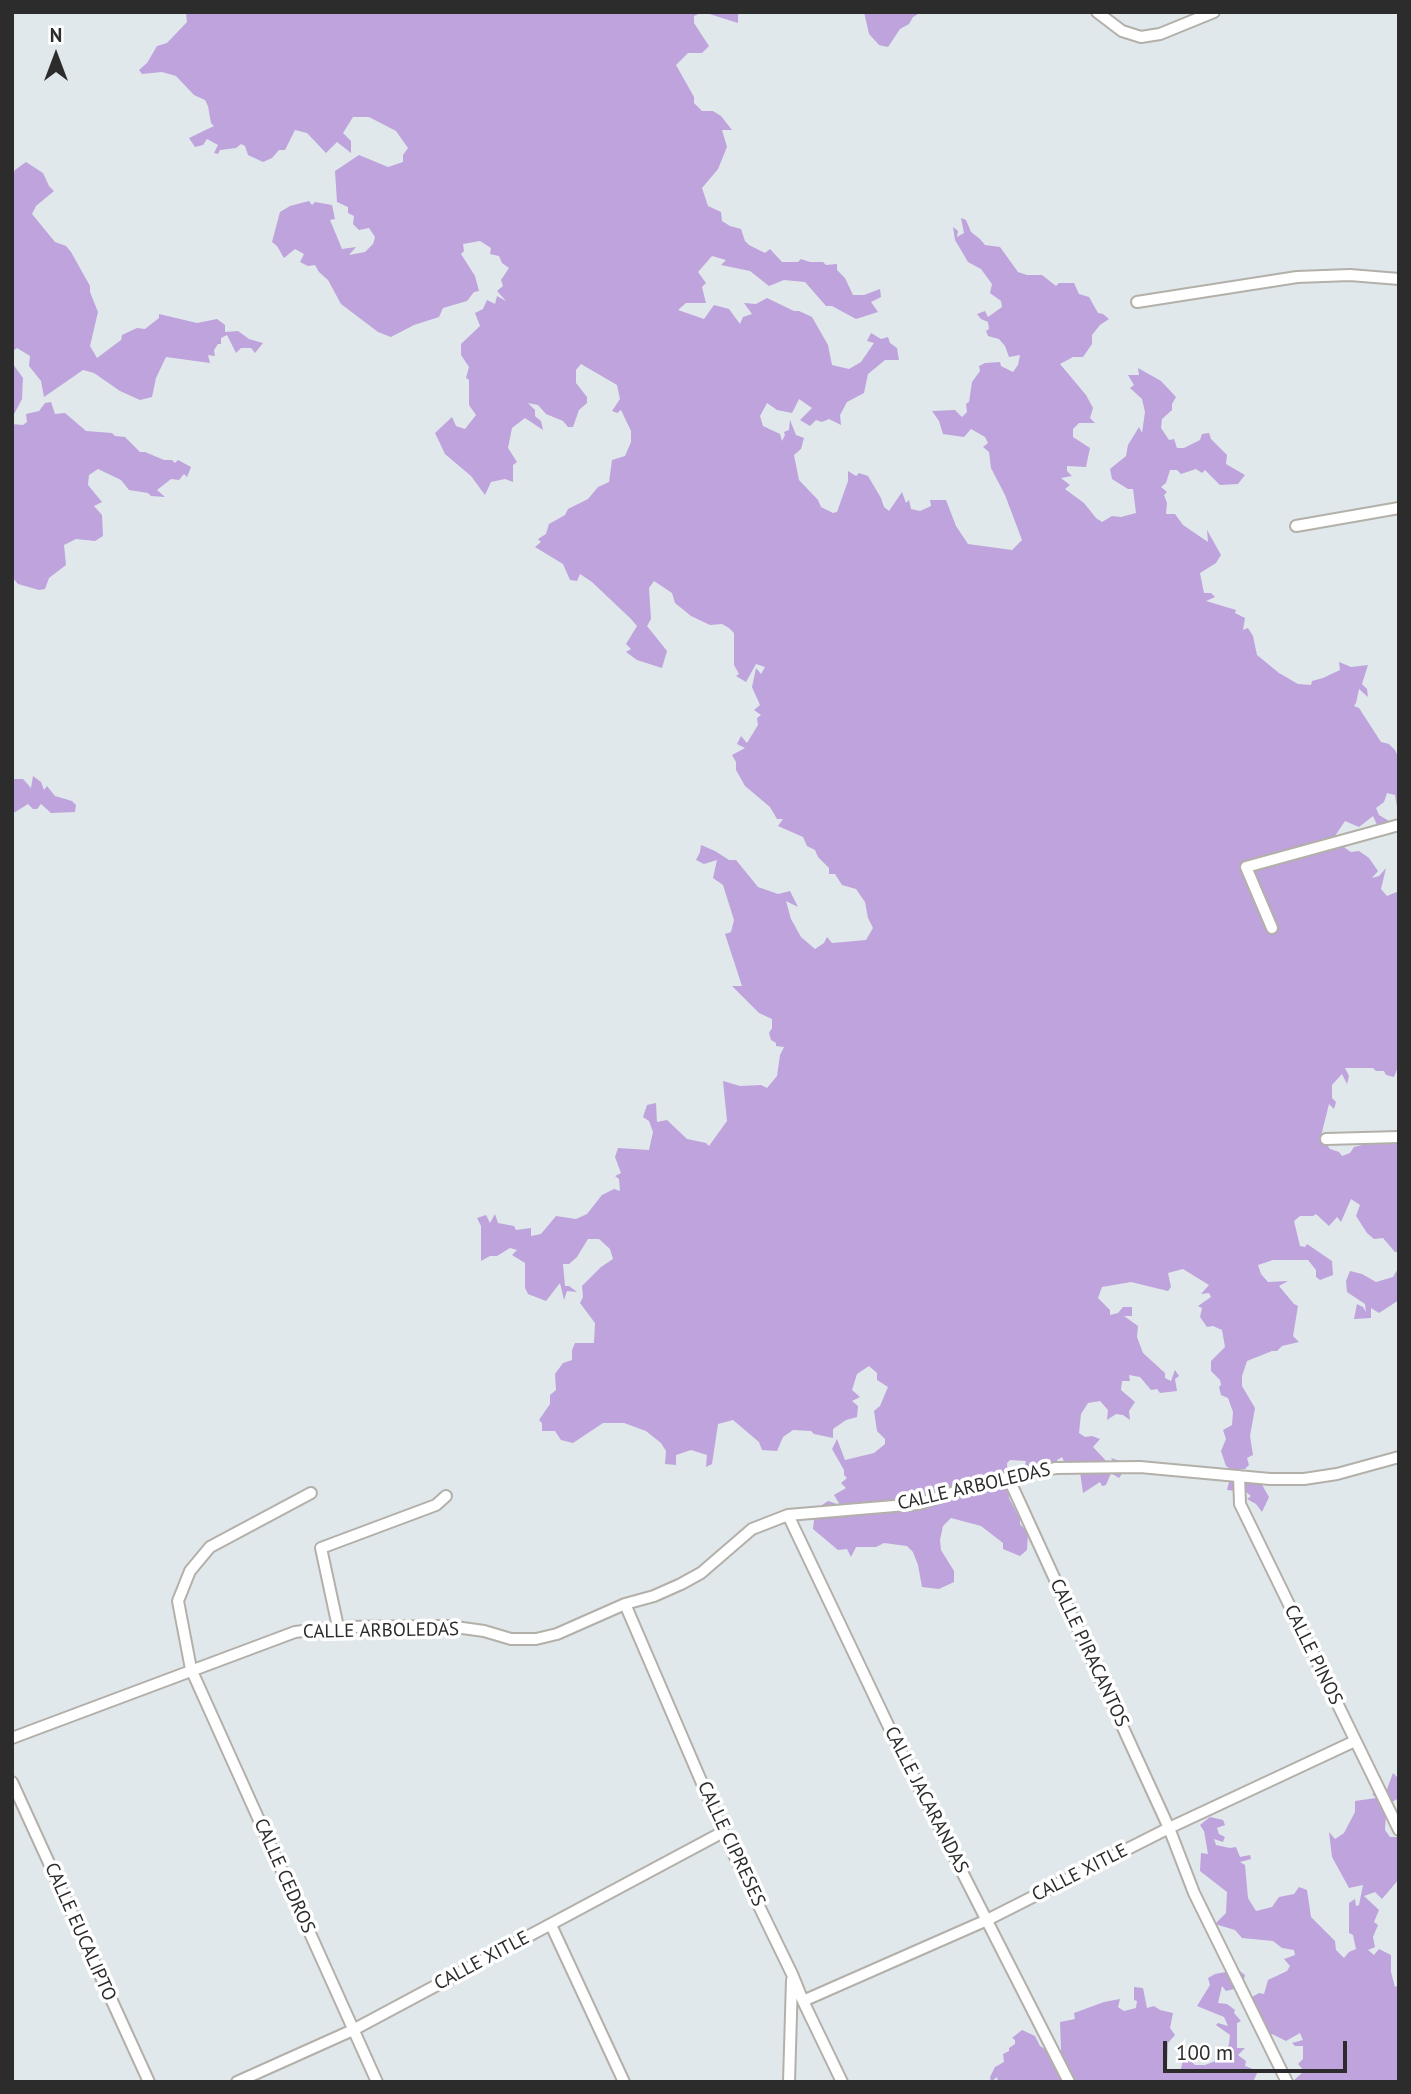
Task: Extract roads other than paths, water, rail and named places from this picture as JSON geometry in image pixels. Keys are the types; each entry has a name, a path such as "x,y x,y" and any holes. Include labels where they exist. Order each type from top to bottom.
{"street":[{"path":"1097,12 1122,32 1141,37 1160,34 1213,12"},
{"path":"1137,302 1297,277 1350,275 1399,279"},
{"path":"1296,526 1399,508"},
{"path":"1272,928 1246,867 1399,825"},
{"path":"1326,1139 1399,1137"},
{"name":"CALLE ARBOLEDAS","path":"12,1738 295,1632 338,1627 448,1626 484,1631 510,1639 536,1639 557,1634 701,1573 752,1529 788,1515 918,1504 982,1483 1056,1468 1140,1467 1304,1479 1337,1474 1399,1457"},
{"name":"CALLE PINOS","path":"1239,1476 1240,1504 1399,1830"},
{"name":"CALLE PIRACANTOS","path":"1008,1477 1169,1828 1194,1893 1287,2082"},
{"name":"CALLE CEDROS","path":"311,1493 210,1547 190,1571 178,1601 191,1669 377,2082"},
{"path":"338,1627 321,1548 436,1505 446,1496"},
{"name":"CALLE JACARANDAS","path":"788,1515 898,1746 1069,2082"},
{"name":"CALLE CIPRESES","path":"625,1604 723,1832 842,2082"},
{"name":"CALLE XITLE","path":"803,2001 987,1920 1169,1828 1355,1741"},
{"name":"CALLE EUCALIPTO","path":"12,1782 149,2082"},
{"name":"CALLE XITLE","path":"237,2082 353,2030 723,1832"},
{"path":"551,1925 624,2082"},
{"path":"789,2082 792,1974"}]}
